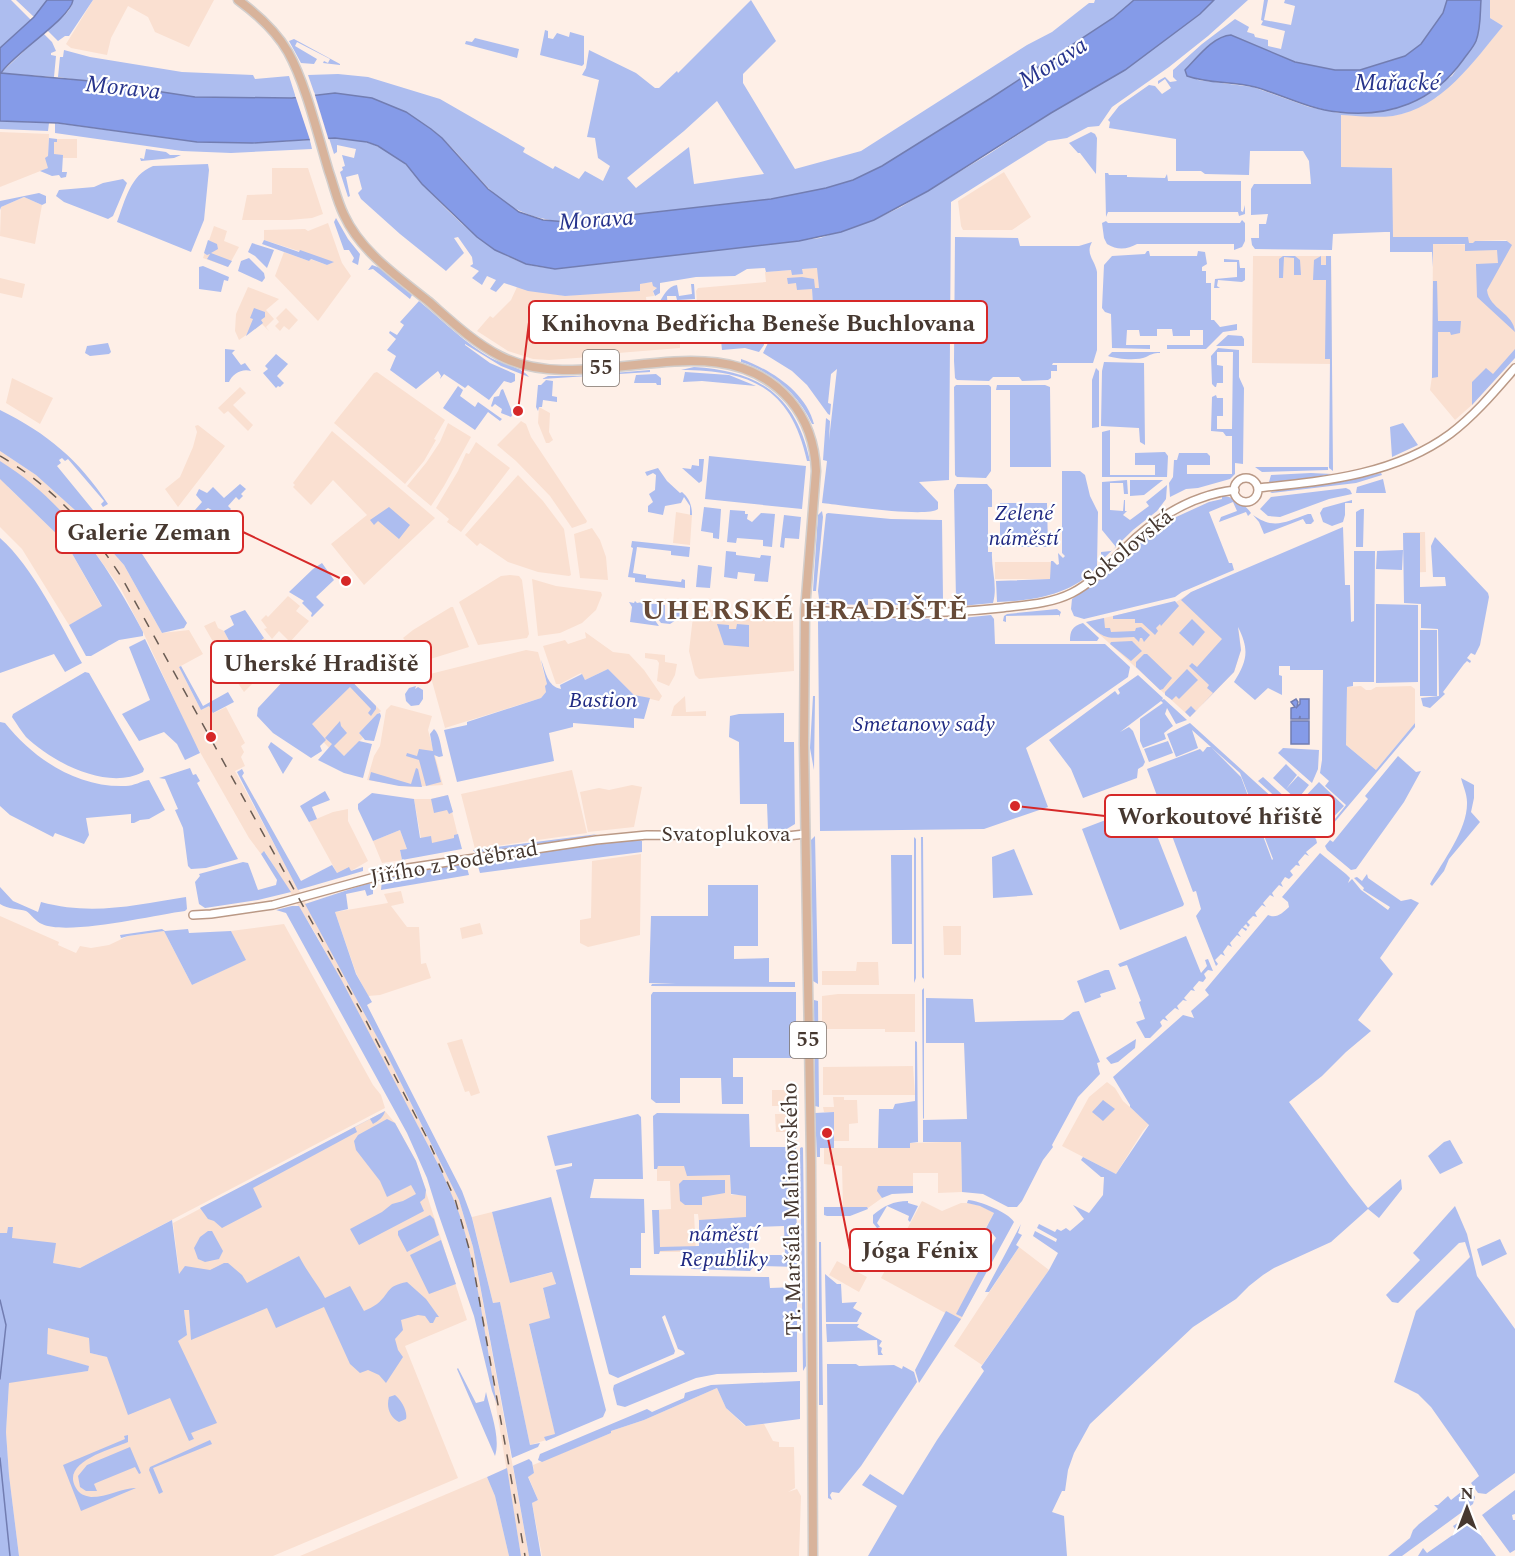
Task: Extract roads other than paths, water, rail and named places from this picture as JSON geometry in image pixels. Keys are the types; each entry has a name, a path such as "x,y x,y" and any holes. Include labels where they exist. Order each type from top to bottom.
{"main road":[{"name":"55","path":"238,0 263,21 289,55 340,206 352,230 374,256 482,346 525,366 564,370 714,362 747,370 772,383 788,398 803,419 810,435 815,458 805,610"},
{"name":"Sokolovská","path":"1258,488 1356,475 1383,468 1410,457 1439,442 1462,424 1515,368"},
{"name":"Sokolovská","path":"1245,478 1254,481 1258,488 1256,497 1247,501 1239,498 1235,490 1238,483 1245,478"},
{"name":"Sokolovská","path":"805,610 953,612 1049,601 1073,592 1087,583 1142,532 1164,516 1202,497 1235,490"},
{"name":"Tř. Maršála Malinovského","path":"805,610 805,834 811,1164 813,1556"},
{"name":"Svatoplukova","path":"648,835 788,836 805,834"},
{"name":"Jiřího z Poděbrad","path":"193,915 211,915 273,905 380,874 419,866 596,840 648,835"}],"water":[{"name":"Morava","path":"47,0 73,0 63,16 7,65 1,73 90,81 195,97 292,98 335,93 372,98 406,112 431,129 488,189 519,212 543,220 567,222 771,199 853,180 882,166 991,98 1113,18 1134,0 1214,0 1200,14 1125,70 1051,113 928,191 874,220 841,232 799,241 555,269 526,264 495,250 477,237 422,184 406,164 378,146 367,142 335,138 252,143 197,142 58,123 0,121 0,48 34,17"},
{"name":"Mařacké","path":"1447,0 1481,0 1480,26 1475,44 1451,75 1438,87 1408,104 1392,109 1357,113 1327,110 1255,87 1195,79 1187,76 1185,70 1212,43 1231,35 1295,62 1335,70 1360,70 1405,56 1421,44 1443,13"},
{"path":"1296,699 1297,707 1300,699 1309,699 1309,719 1300,719 1300,716 1299,719 1291,719 1291,708 1295,707 1291,702"},
{"path":"1291,721 1309,721 1309,744 1291,744"}],"waterway":[{"path":"0,1300 6,1325 0,1379"},
{"path":"0,1458 10,1556"}],"railway":[{"path":"0,456 37,481 69,510 97,542 122,578 361,1011 426,1136 455,1199 472,1259 525,1556"}],"place":[{"name":"Knihovna Bedřicha Beneše Buchlovana","path":"518,411"},
{"name":"Galerie Zeman","path":"346,581"},
{"name":"Uherské Hradiště","path":"211,737"},
{"name":"Workoutové hřiště","path":"1015,806"},
{"name":"Jóga Fénix","path":"827,1133"}],"district":[{"name":"UHERSKÉ HRADIŠTĚ","path":"805,610"}],"park label":[{"name":"Zelené náměstí","path":"1024,526"},
{"name":"Bastion","path":"603,700"},
{"name":"Smetanovy sady","path":"924,724"},
{"name":"náměstí Republiky","path":"724,1246"}]}
